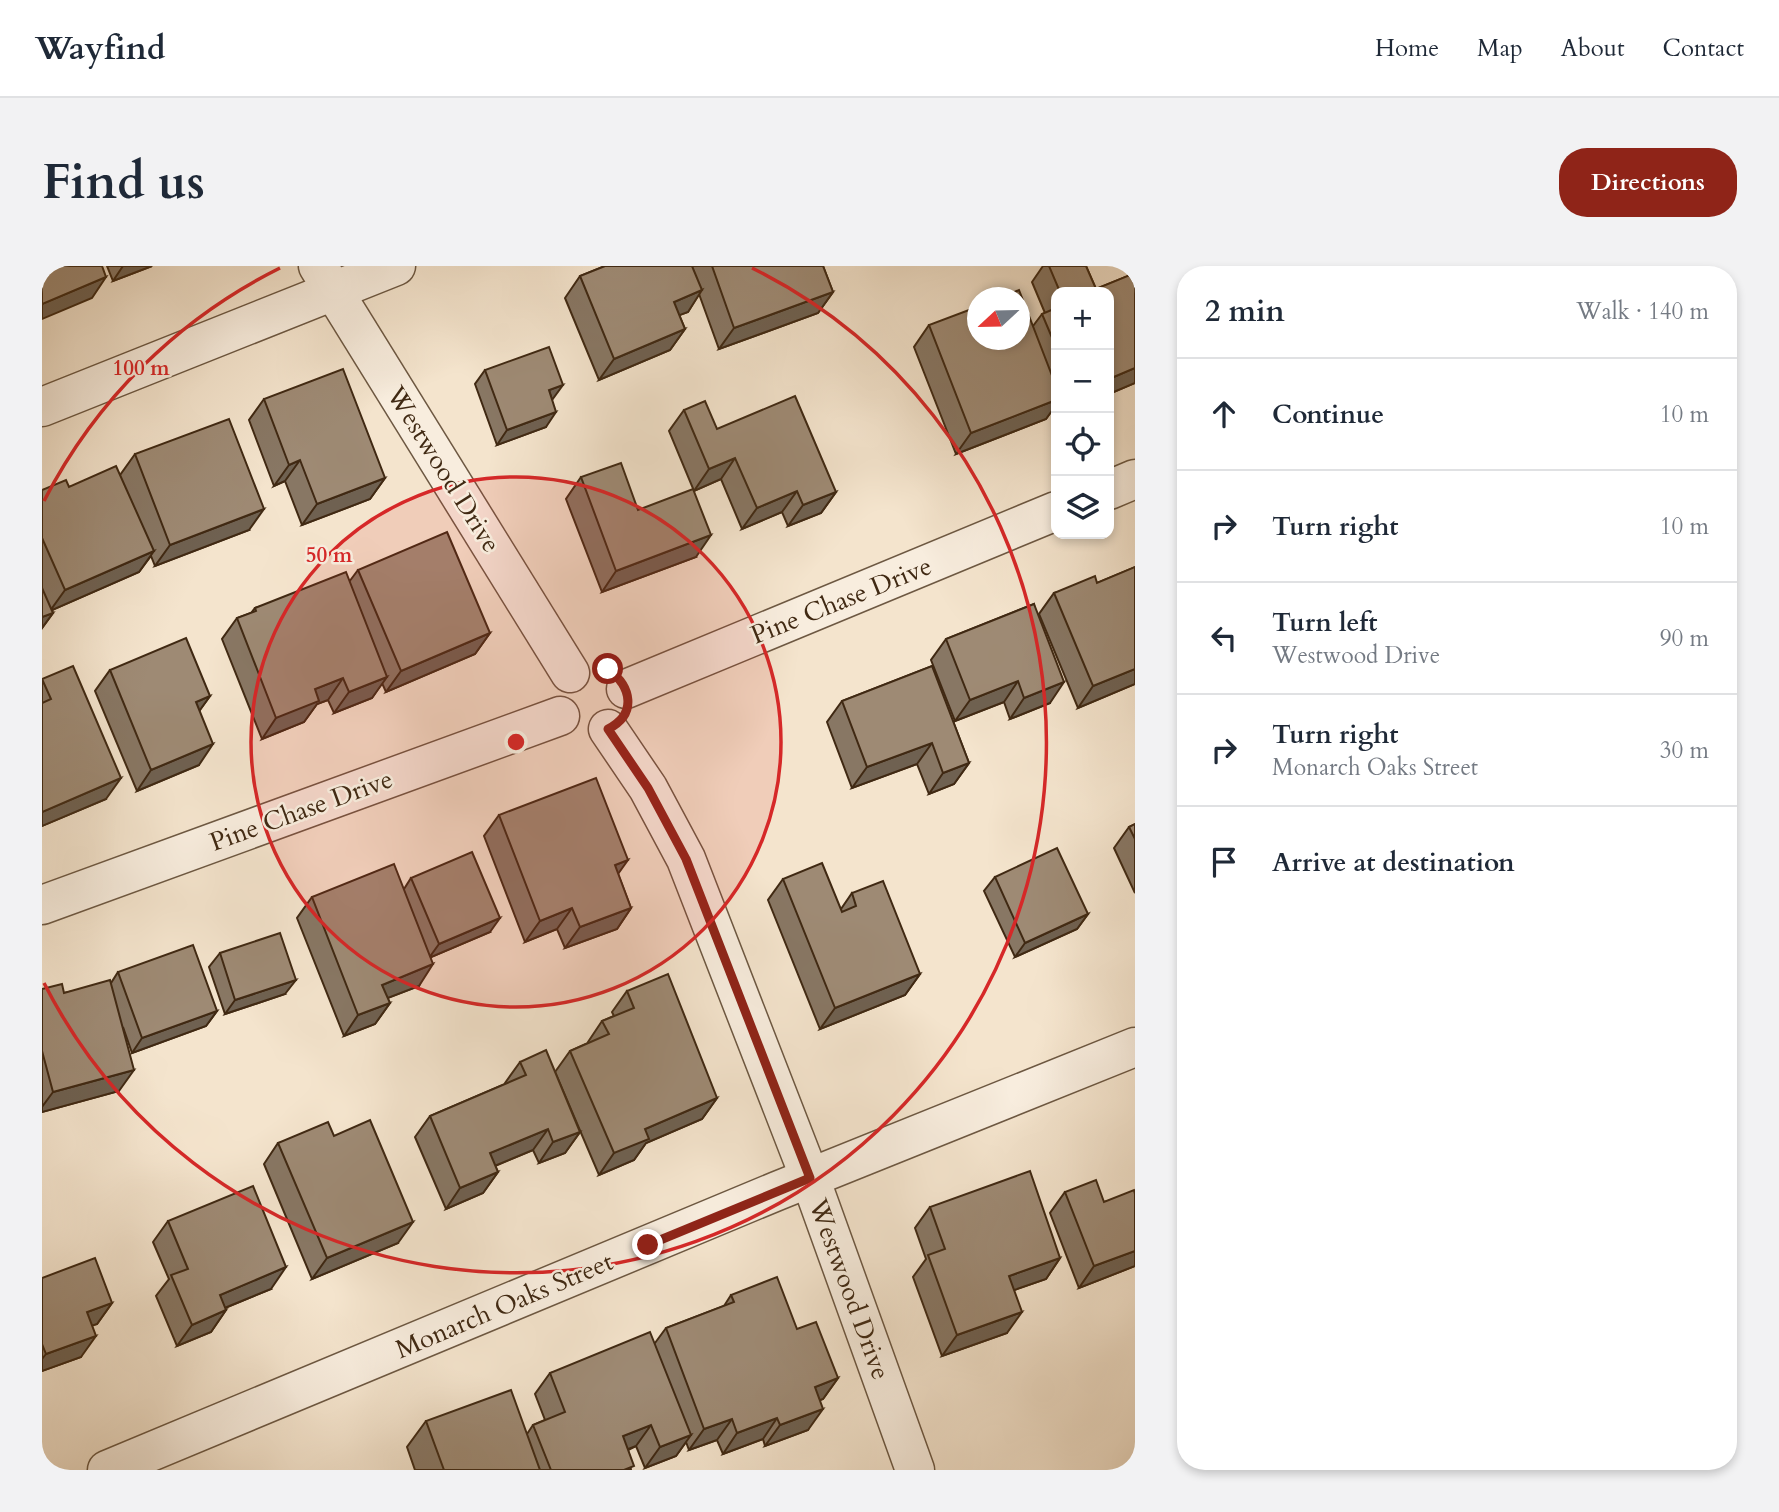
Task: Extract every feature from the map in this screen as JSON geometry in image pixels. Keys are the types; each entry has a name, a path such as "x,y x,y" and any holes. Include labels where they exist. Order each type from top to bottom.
{"street":[{"path":"42,407 326,279 396,266"},
{"name":"Westwood Drive","path":"326,279 570,673"},
{"path":"1114,488 1135,479"},
{"name":"Pine Chase Drive","path":"626,689 1051,513"},
{"path":"596,665 618,676 626,689 626,713 618,724 608,729 592,734 578,732 568,726 560,716 556,693 562,680 570,673 596,665"},
{"name":"Pine Chase Drive","path":"42,905 560,716"},
{"name":"Westwood Drive","path":"608,729 648,788 686,859 810,1178 915,1470"},
{"name":"Monarch Oaks Street","path":"107,1470 810,1178 1135,1047"}],"building":[{"path":"42,266 102,266 106,277 42,304"},
{"path":"605,266 692,266 702,290 674,302 685,329 614,359 580,276"},
{"path":"712,266 823,266 833,292 734,328"},
{"path":"1049,266 1086,266 1095,287 1058,287"},
{"path":"1135,273 1135,368 1114,377 1114,287 1101,287"},
{"path":"1051,310 1051,335 1042,314"},
{"path":"967,311 967,350 1030,350 1030,319 1051,373 1051,402 971,433 929,325"},
{"path":"549,347 563,385 549,390 556,412 507,430 485,370"},
{"path":"343,369 385,478 317,504 300,460 289,465 264,399"},
{"path":"795,396 836,492 803,505 797,491 757,508 735,458 709,469 684,410 705,401 717,429"},
{"path":"229,419 264,509 170,545 135,454"},
{"path":"621,463 638,510 693,489 711,535 616,571 581,477"},
{"path":"116,466 154,551 65,590 42,538 42,490 66,480 69,487"},
{"path":"447,532 490,633 401,671 358,570"},
{"path":"1135,567 1135,669 1093,686 1054,593 1095,576 1097,583"},
{"path":"346,572 387,677 349,692 343,678 315,689 319,701 276,718 237,618 256,611 255,608"},
{"path":"42,588 53,613 42,617"},
{"path":"1034,604 1064,682 1024,698 1018,681 970,700 946,639"},
{"path":"186,638 210,696 196,702 213,744 151,770 110,670"},
{"path":"73,666 121,778 42,812 42,703 51,699 42,679"},
{"path":"932,666 969,763 943,773 932,743 867,767 842,701"},
{"path":"596,778 628,860 615,865 631,908 580,927 572,908 540,921 499,815"},
{"path":"1135,824 1135,839 1129,827"},
{"path":"1057,848 1088,914 1025,943 995,877"},
{"path":"472,852 500,918 439,944 411,878"},
{"path":"822,863 842,912 856,906 852,893 883,881 920,974 835,1008 783,879"},
{"path":"394,864 433,964 382,985 390,1003 358,1015 312,897"},
{"path":"280,933 296,980 235,1000 220,953"},
{"path":"193,945 217,1011 142,1038 118,972"},
{"path":"668,974 717,1098 645,1129 649,1139 614,1153 570,1051 609,1034 602,1021 634,1008 627,991"},
{"path":"110,980 134,1070 53,1092 42,1051 42,989 62,984 64,993"},
{"path":"546,1050 580,1132 553,1142 548,1129 490,1153 498,1172 460,1188 430,1116 526,1075 520,1062"},
{"path":"370,1120 413,1222 327,1258 278,1143 328,1122 334,1136"},
{"path":"1030,1171 1060,1258 1009,1276 1022,1312 957,1335 928,1255 945,1249 930,1207"},
{"path":"1096,1180 1104,1202 1134,1190 1135,1251 1094,1266 1065,1192"},
{"path":"253,1186 286,1267 220,1295 226,1310 192,1325 171,1275 188,1269 168,1221"},
{"path":"95,1258 112,1303 87,1312 96,1336 46,1354 42,1344 42,1278"},
{"path":"777,1277 797,1329 816,1322 838,1378 815,1387 823,1409 780,1425 777,1418 737,1433 732,1419 704,1429 666,1328 734,1302 731,1295"},
{"path":"650,1332 691,1435 660,1447 651,1425 623,1436 634,1466 624,1470 551,1470 533,1425 565,1412 550,1373"},
{"path":"511,1390 540,1470 444,1470 426,1421"}],"route":[{"path":"608,669 618,676 626,689 628,701 626,713 618,724 608,729 648,788 686,859 810,1178 648,1245"}]}
